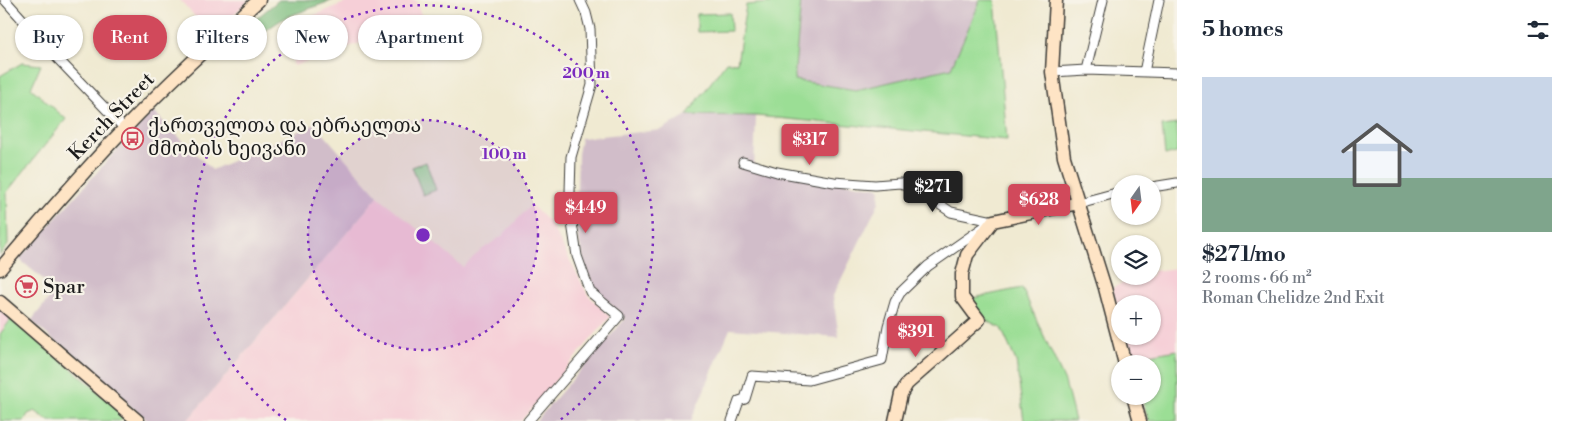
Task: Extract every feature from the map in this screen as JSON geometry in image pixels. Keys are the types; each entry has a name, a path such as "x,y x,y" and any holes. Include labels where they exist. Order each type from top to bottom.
{"street":[{"path":"5,0 65,67 124,128"},
{"name":"Kerch Street","path":"0,269 124,128 259,0"},
{"path":"528,421 619,316 590,292 577,256 572,223 570,192 572,157 592,85 590,29 580,0"},
{"path":"1056,0 1052,72 1064,157 1123,355"},
{"path":"1086,70 1103,0"},
{"path":"1144,72 1159,0"},
{"path":"1052,72 1086,70 1177,73"},
{"path":"743,162 777,172 834,182 900,183 915,188 951,212 993,221"},
{"path":"1161,186 1177,183"},
{"path":"732,421 739,401 745,399 752,376 809,380 882,360 888,326 895,302 900,293 928,266 993,221 1111,194"},
{"path":"895,421 901,394 906,384 979,320 962,297 962,274 967,255 993,221"},
{"path":"0,302 138,421"},
{"path":"1136,405 1140,421"}],"shaded area":[{"path":"180,0 249,0 233,15 194,15"},
{"path":"352,0 416,0 421,15 358,15 358,44 348,47 348,15 314,15"},
{"path":"801,0 979,0 979,4 951,68 856,90 793,80"},
{"path":"292,60 311,60 294,66"},
{"path":"151,112 155,113 212,170 315,124 378,196 187,421 148,421 31,321 56,290 19,259"},
{"path":"687,115 756,116 754,169 880,188 879,202 833,296 839,337 730,329 691,421 536,421 625,319 594,287 584,264 576,226 578,154 581,138 661,130"},
{"path":"378,196 463,267 480,251 502,236 531,205 551,224 588,295 610,317 521,421 187,421"},
{"path":"1177,268 1177,350 1149,355 1131,355 1128,345 1161,345 1161,295 1114,295 1112,288 1119,285 1161,285 1161,270"},
{"path":"0,307 12,318 0,334"}],"green space":[{"path":"279,0 333,0 292,15 277,15 277,23 267,29 267,15 261,15"},
{"path":"801,0 794,80 856,90 951,68 979,4 979,0 995,0 1007,140 756,116 687,115 726,62 737,63 746,5"},
{"path":"730,13 731,31 697,32 697,14"},
{"path":"22,63 41,65 31,88 66,119 7,192 8,245 0,255 0,76"},
{"path":"1177,124 1177,153 1165,155 1162,126"},
{"path":"426,162 436,190 423,195 412,167"},
{"path":"1022,288 1065,382 1075,421 1024,421 1016,361 1001,328 979,317 971,304 973,298"},
{"path":"12,318 126,415 120,421 49,421 35,411 28,414 24,421 0,421 0,334"},
{"path":"1177,350 1177,421 1148,421 1144,405 1161,405 1161,355 1149,355"}],"place":[{"name":"ქართველთა და ებრაელთა ძმობის ხეივანი","path":"132,138"},
{"name":"Spar","path":"27,287"}]}
